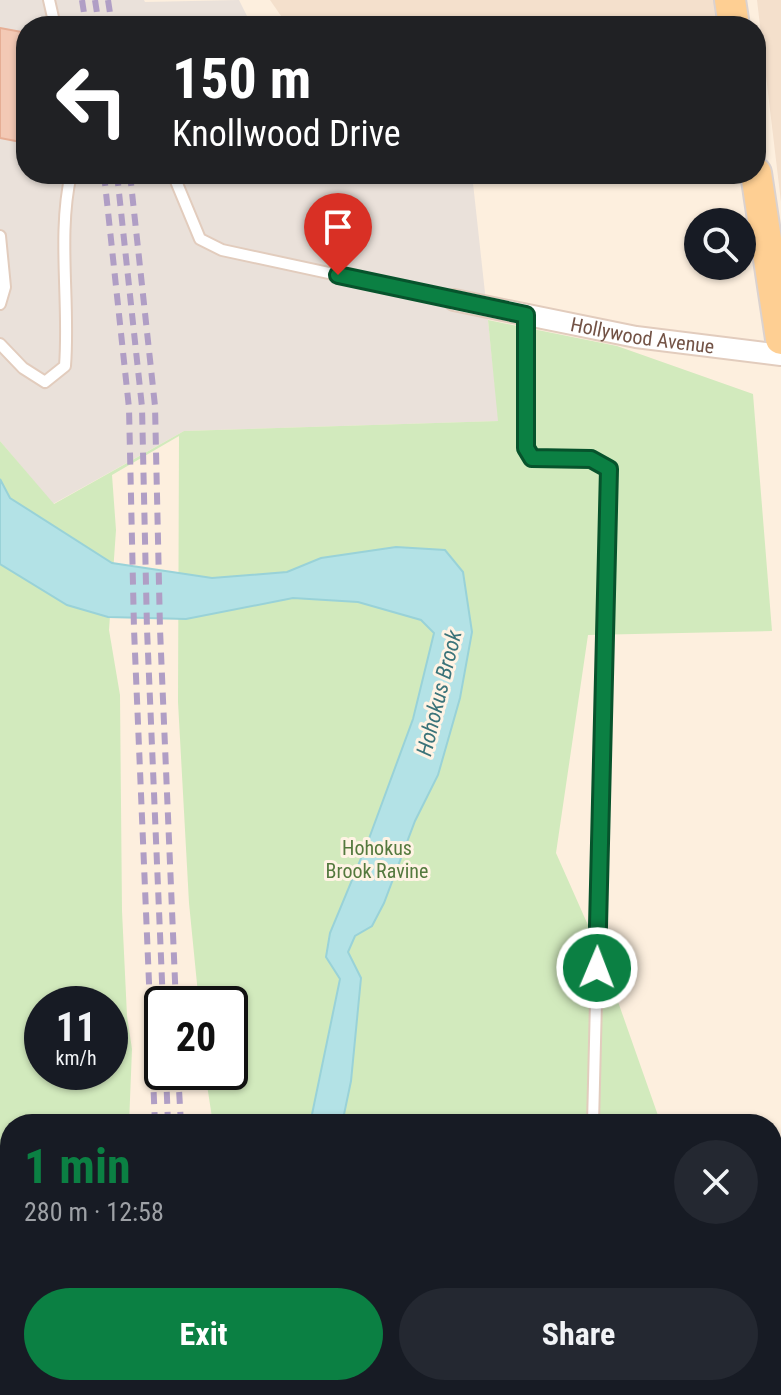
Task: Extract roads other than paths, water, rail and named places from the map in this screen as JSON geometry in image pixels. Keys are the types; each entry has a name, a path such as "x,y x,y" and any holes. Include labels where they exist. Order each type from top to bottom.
{"main road":[{"path":"758,184 781,339"}],"street":[{"name":"Hollywood Avenue","path":"454,300 636,337 781,355"}],"lane":[{"path":"0,344 23,368 45,382 65,366 68,324 66,196 69,184"},
{"name":"Hollywood Avenue","path":"177,184 200,239 222,250 454,300"},
{"path":"0,236 5,287 0,304"},
{"path":"526,315 526,448 532,458 591,459 609,469 593,1114"}],"water":[{"name":"Hohokus Brook","path":"0,479 10,498 112,563 212,578 287,572 321,558 396,547 445,550 463,572 472,632 460,698 438,775 415,821 384,903 372,926 355,936 348,952 361,978 351,1081 344,1114 312,1114 340,979 326,957 330,933 413,719 434,633 421,620 358,602 293,598 186,619 108,617 67,605 0,564"}],"railway":[{"path":"82,0 84,16"},
{"path":"95,0 97,16"},
{"path":"108,0 110,16"},
{"path":"105,184 129,408 134,629 155,1114"},
{"path":"118,184 142,407 147,629 162,986"},
{"path":"131,184 155,406 160,629 175,986"},
{"path":"167,1090 168,1114"},
{"path":"179,1090 180,1114"}],"park label":[{"name":"Hohokus Brook Ravine","path":"377,860"}]}
